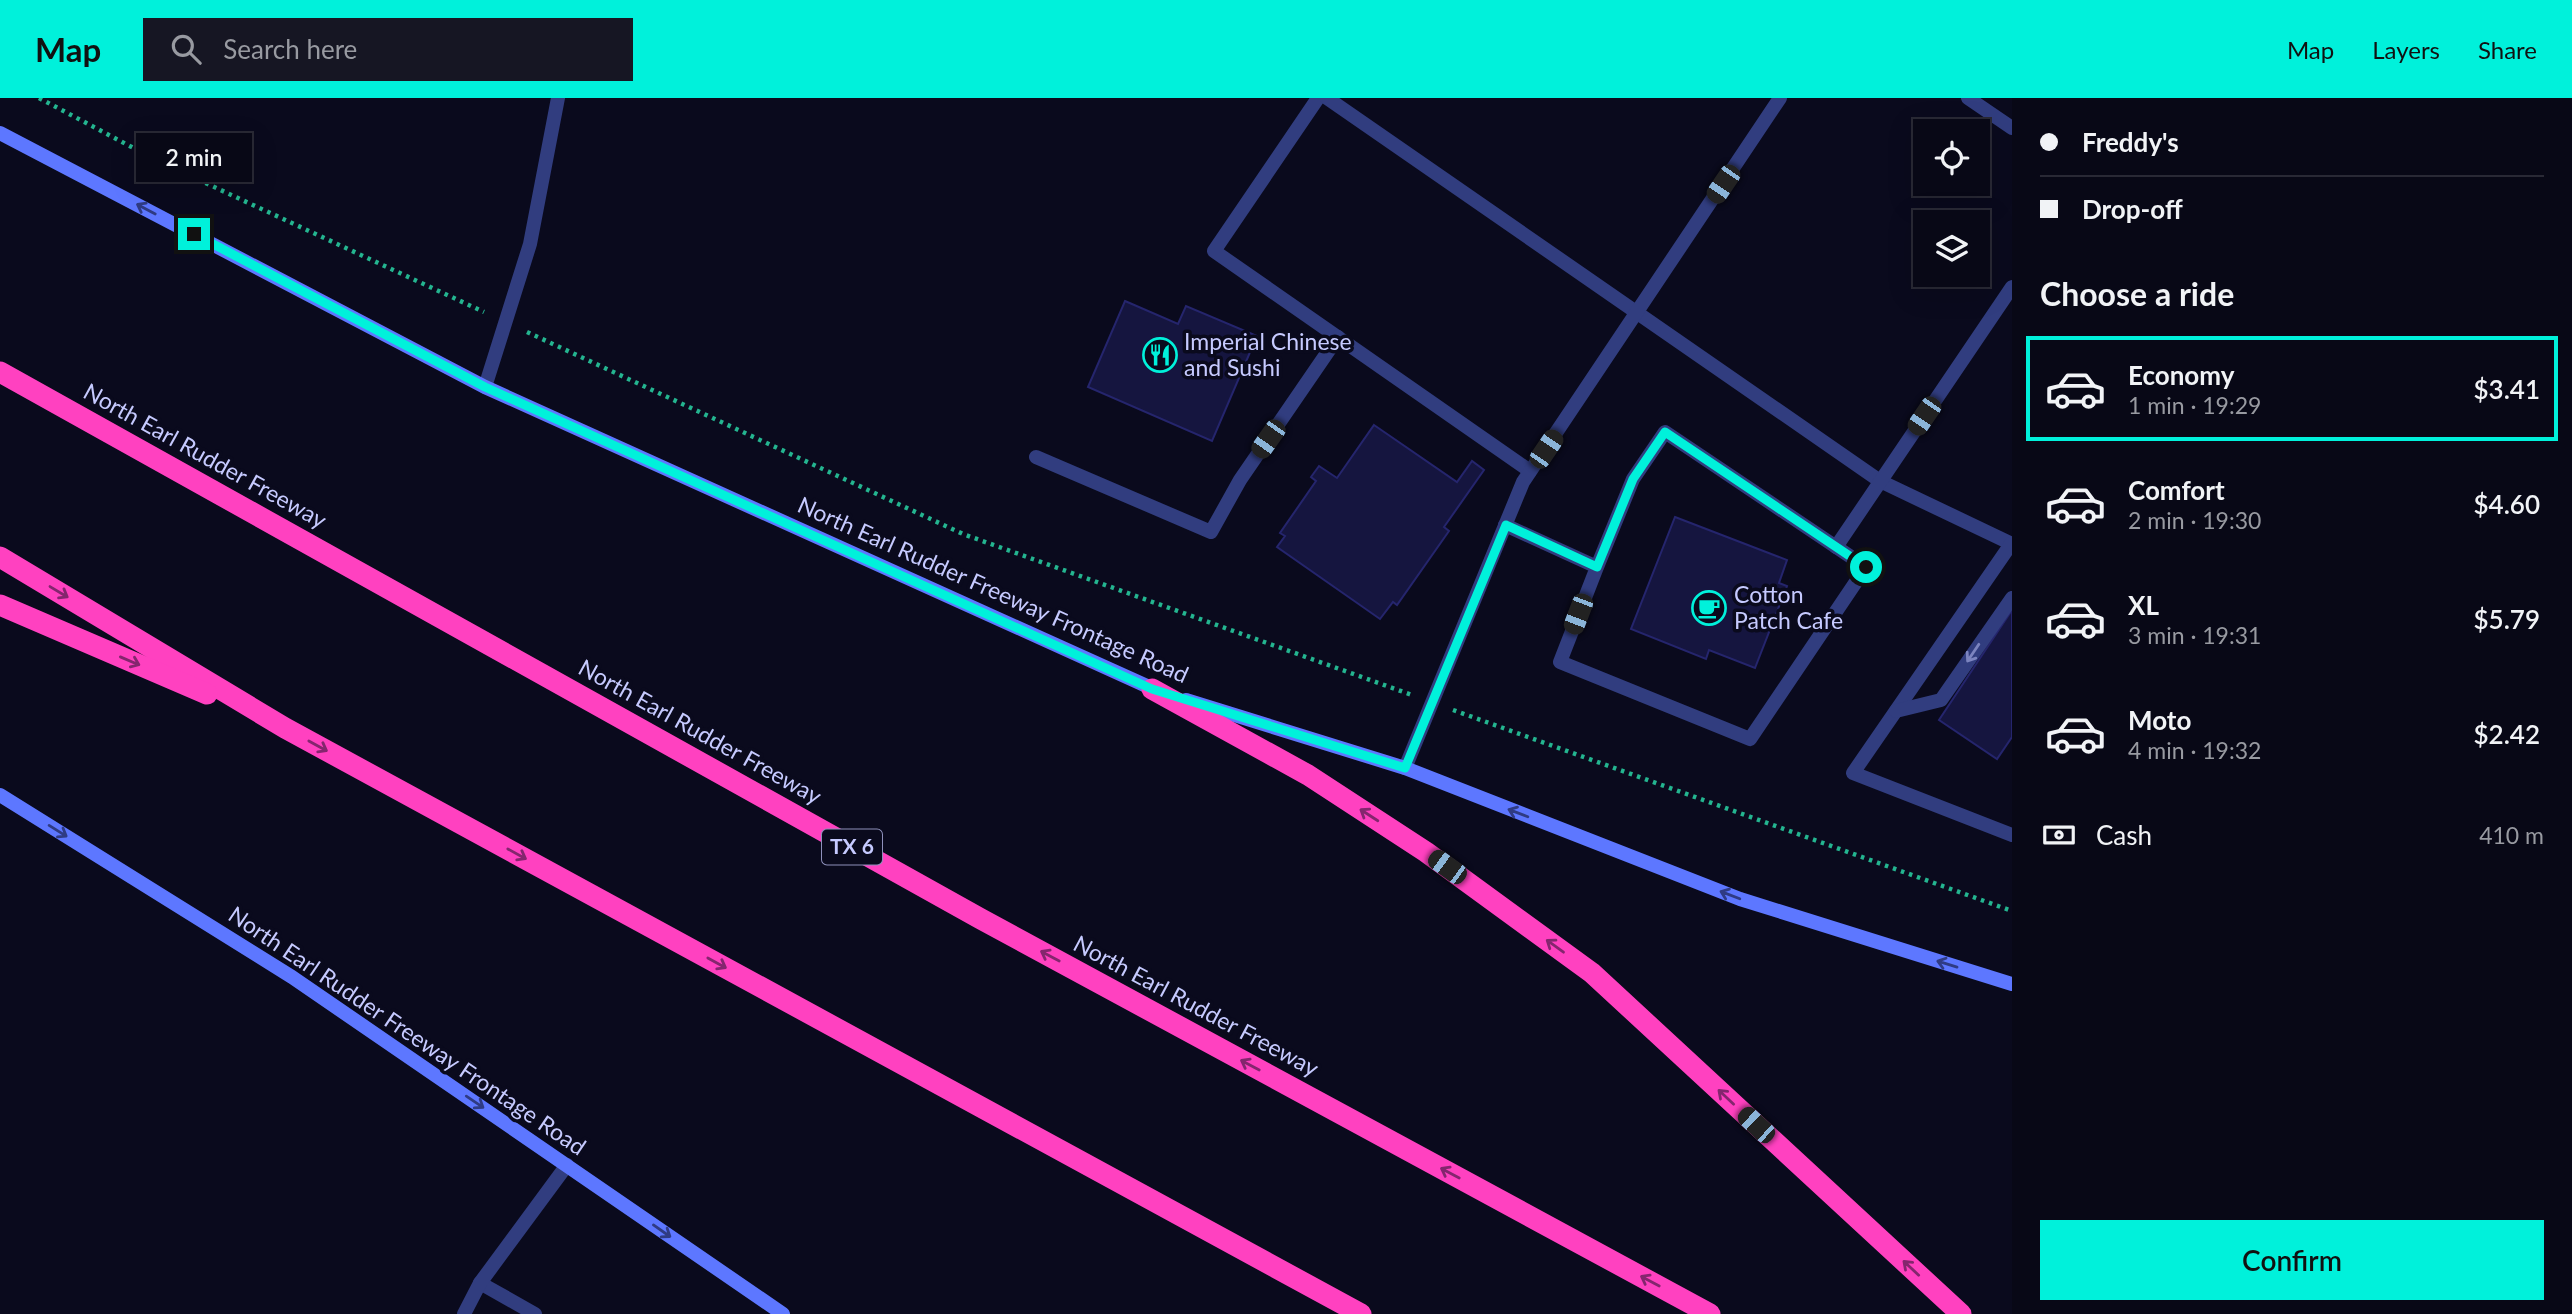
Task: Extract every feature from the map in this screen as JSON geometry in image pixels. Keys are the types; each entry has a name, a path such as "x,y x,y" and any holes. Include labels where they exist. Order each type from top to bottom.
{"highway":[{"name":"North Earl Rudder Freeway","path":"0,372 981,919 1710,1314"},
{"path":"0,557 285,728 1361,1314"},
{"path":"0,605 285,728"},
{"path":"1152,689 1308,775 1426,852 1592,973 1961,1314"}],"main road":[{"name":"North Earl Rudder Freeway Frontage Road","path":"0,133 485,387 1152,689 1405,768 1740,899 2012,984"},
{"name":"North Earl Rudder Freeway Frontage Road","path":"0,795 292,976 783,1314"}],"street":[{"path":"485,387 530,244 558,98"},
{"path":"1318,98 1214,250 1530,471"},
{"path":"1327,98 1880,481 2011,544 1853,773 2012,834"},
{"path":"1405,768 1523,482 1780,98"},
{"path":"1968,98 2012,128"},
{"path":"1836,547 2012,287"},
{"path":"1036,457 1211,532 1240,480 1338,337"},
{"path":"1665,432 1866,567 1750,739 1560,662 1597,567 1633,479 1665,432"},
{"path":"1506,525 1597,567"},
{"path":"1896,711 1941,699 2012,598"},
{"path":"464,1314 480,1283 567,1165"},
{"path":"480,1283 535,1314"}],"path":[{"path":"38,98 158,161 963,534 2012,911"}],"building":[{"path":"1125,301 1178,324 1186,306 1257,336 1212,441 1088,387"},
{"path":"1374,425 1457,482 1472,461 1484,470 1444,527 1449,531 1397,605 1393,602 1380,619 1277,547 1285,536 1280,533 1316,481 1311,477 1319,466 1337,478"},
{"name":"Cotton Patch Cafe","path":"1675,517 1787,560 1779,583 1787,586 1755,668 1709,650 1706,659 1631,629"},
{"path":"2012,610 2012,737 1997,759 1939,720"}],"place":[{"name":"Imperial Chinese and Sushi","path":"1160,355"},
{"name":"Cotton Patch Cafe","path":"1709,608"}],"route":[{"path":"194,234 485,387 1152,689 1405,768 1506,525 1597,567 1633,479 1665,432 1866,567"}]}
